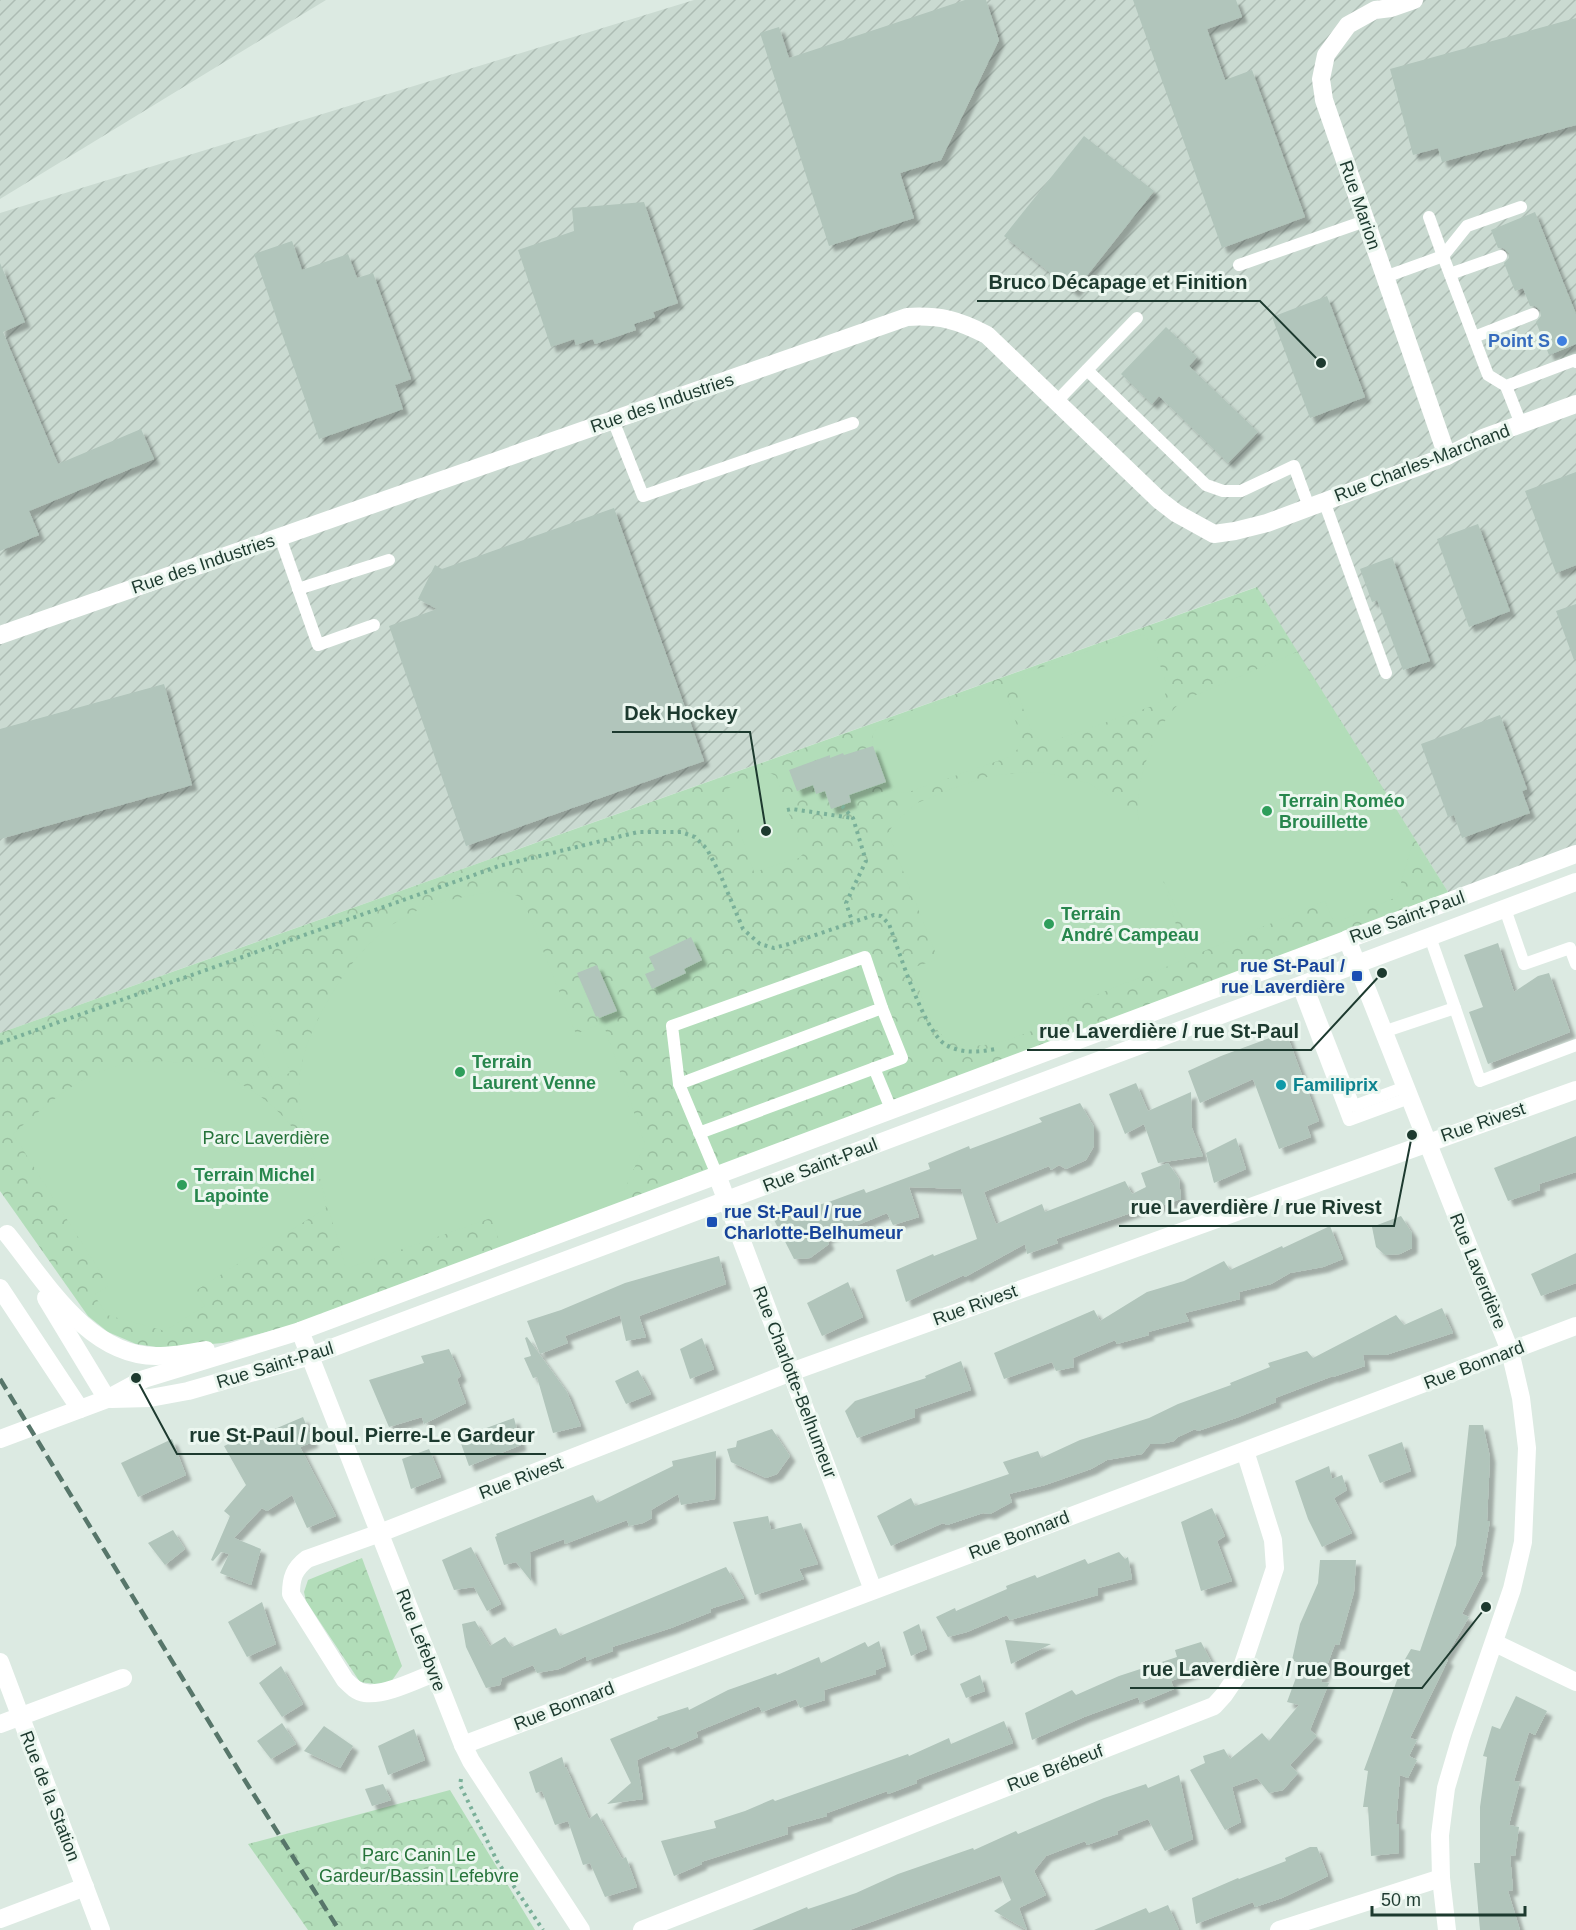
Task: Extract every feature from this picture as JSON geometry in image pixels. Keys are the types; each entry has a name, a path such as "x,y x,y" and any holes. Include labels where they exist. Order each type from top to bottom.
{"street":[{"name":"Rue Marion","path":"1414,0 1375,10 1348,25 1326,55 1321,79 1324,100 1447,456"},
{"name":"Rue des Industries","path":"0,635 907,317 948,318 987,335 1159,500 1198,526 1214,534 1267,523"},
{"name":"Rue Charles-Marchand","path":"1267,523 1447,456 1483,438 1576,404"},
{"name":"Rue Saint-Paul","path":"0,1439 107,1399 144,1379 300,1331 1576,854"},
{"path":"1510,907 1511,878"},
{"name":"Rue Saint-Paul","path":"107,1399 150,1398 188,1391 310,1356 1576,882"},
{"name":"Rue Laverdière","path":"1347,939 1510,1352 1521,1398 1527,1448 1523,1542 1512,1589 1461,1737 1446,1788 1440,1835 1441,1878 1447,1930"},
{"path":"1137,1018 1144,1044"},
{"path":"1013,1065 1021,1090"},
{"name":"Rue Rivest","path":"434,1673 380,1693 364,1693 354,1688 345,1680 291,1594 291,1579 297,1567 307,1559 380,1533 791,1371 1576,1090"},
{"name":"Rue Saint-Paul","path":"884,1112 889,1140"},
{"name":"Rue Charlotte-Belhumeur","path":"717,1175 873,1590"},
{"path":"4,1229 70,1314 101,1340 123,1350 155,1356 258,1343"},
{"path":"4,1229 107,1399"},
{"path":"572,1229 582,1254"},
{"path":"429,1282 439,1308"},
{"path":"0,1288 80,1409"},
{"name":"Rue Bonnard","path":"463,1745 1576,1326"},
{"name":"Rue Lefebvre","path":"300,1331 463,1745 471,1761 581,1930"},
{"name":"Rue Brébeuf","path":"642,1930 1214,1706 1241,1670 1275,1568 1273,1540 1245,1451"},
{"path":"1495,1643 1576,1682"},
{"name":"Rue de la Station","path":"0,1662 101,1930"},
{"path":"0,1724 123,1678"},
{"path":"1279,1930 1441,1878"},
{"path":"0,1918 85,1887"}],"lane":[{"path":"1385,278 1443,256 1467,226 1521,207"},
{"path":"1429,217 1488,375 1506,386 1521,424"},
{"path":"1239,265 1365,221"},
{"path":"1450,274 1501,256"},
{"path":"1474,337 1533,314"},
{"path":"1056,402 1137,318"},
{"path":"1506,386 1575,360 1576,362"},
{"path":"1087,370 1206,485 1223,491 1241,491 1294,466 1317,504 1386,673"},
{"path":"614,420 643,496 853,423"},
{"path":"280,537 318,645 375,625"},
{"path":"298,589 389,560"},
{"path":"1510,907 1524,964 1570,948 1576,964"},
{"path":"1430,937 1480,1081 1576,1045"},
{"path":"699,1133 902,1058 865,957 672,1026 679,1084 699,1133 717,1175"},
{"path":"1302,985 1349,1120 1407,1093"},
{"path":"679,1084 882,1008"},
{"path":"1383,1032 1455,1008"},
{"path":"874,1068 884,1112"}],"path":[{"path":"842,806 853,818 866,861 846,903 852,921"},
{"path":"788,810 853,818"},
{"path":"0,1043 499,866 638,832 681,832 695,837 707,849 720,874 742,929 760,944 774,948 852,921 874,915 881,916 889,924 935,1036 958,1050 977,1053 998,1048"},
{"path":"463,1745 460,1785 497,1861 543,1930"}],"shaded area":[{"path":"0,0 326,0 0,199"},
{"path":"694,0 1576,0 1576,845 1450,895 1256,587 0,1033 0,213"}],"green space":[{"name":"Parc Laverdière","path":"1257,587 1450,895 314,1320 223,1343 163,1348 136,1344 108,1332 88,1316 0,1191 0,1033"},
{"path":"1136,634 1145,636 1153,645 1167,685 1165,695 1158,704 1053,741 1041,739 1032,732 1019,693 1022,678 1028,672"},
{"path":"1297,652 1414,838 1397,897 1334,923 1325,901 1197,954 1163,880 1186,959 1063,1008 1066,1017 1016,1037 978,1046 961,1045 946,1038 930,1018 912,968 938,959 888,833 895,822 917,803 959,786 990,776 1024,772 1046,773 1088,783 1109,796 1140,827 1138,796 1147,760 1162,725 1172,712 1182,701"},
{"path":"990,685 998,688 1007,697 1021,737 1019,747 1012,756 906,793 895,792 890,788 879,765 872,741 878,727"},
{"path":"770,773 776,776 803,854 799,858 754,872 725,791"},
{"name":"Terrain Laurent Venne","path":"498,890 518,896 525,905 576,1034 603,1023 645,1144 619,1202 501,1246 491,1218 346,1269 300,1109 301,1069 315,1025 343,976 363,951 386,929 414,912 434,904"},
{"path":"269,1011 290,1073 272,1079 251,1017"},
{"name":"Terrain Michel Lapointe","path":"167,1061 220,1074 253,1091 281,1114 293,1128 312,1159 326,1208 195,1291 205,1306 165,1331 107,1315 94,1295 109,1286 13,1134 67,1090 97,1073 130,1063"},
{"path":"362,1558 402,1666 391,1682 375,1684 360,1682 306,1601 304,1592 308,1580"},
{"name":"Parc Canin Le Gardeur/Bassin Lefebvre","path":"450,1790 535,1930 308,1930 248,1844"}],"building":[{"path":"965,0 986,0 999,40 941,160 900,173 914,218 829,246 760,33 779,27 789,58"},
{"path":"1133,0 1236,0 1242,17 1207,29 1225,80 1252,70 1305,217 1222,248"},
{"path":"1576,18 1576,125 1442,162 1438,148 1413,155 1390,69"},
{"path":"1084,136 1154,191 1074,292 1004,236"},
{"path":"644,202 678,303 653,312 655,317 634,324 636,330 595,344 593,339 576,345 574,339 551,347 518,250 574,231 572,208"},
{"path":"1535,212 1576,314 1576,344 1549,355 1536,322 1541,316 1540,310 1535,306 1530,306 1523,288 1515,291 1504,263 1509,258 1509,253 1503,248 1498,248 1491,230"},
{"path":"292,241 302,270 348,254 357,278 373,273 411,379 395,385 403,409 319,439 254,254"},
{"path":"0,263 25,322 3,332 58,464 141,429 154,459 29,511 39,535 0,551"},
{"path":"1327,296 1365,397 1310,418 1272,317"},
{"path":"1166,327 1197,357 1189,366 1258,432 1228,463 1159,396 1152,404 1121,374"},
{"path":"1576,472 1576,565 1556,573 1525,491"},
{"path":"614,508 704,761 466,846 389,626 437,609 418,599 435,565 442,569"},
{"path":"1478,524 1510,611 1469,627 1437,539"},
{"path":"1392,557 1430,661 1403,670 1377,600 1372,602 1360,569"},
{"path":"1576,604 1576,659 1574,660 1556,611"},
{"path":"164,684 192,785 0,839 0,729"},
{"path":"1500,715 1527,789 1522,791 1530,813 1462,838 1454,815 1448,817 1421,744"},
{"path":"873,746 886,782 849,795 851,802 831,809 825,791 816,794 813,785 797,791 789,770 830,755 830,758"},
{"path":"691,937 702,960 684,969 686,973 652,989 645,974 655,970 649,957"},
{"path":"1498,943 1514,992 1538,976 1549,973 1570,1032 1488,1064 1469,1012 1483,1007 1464,955"},
{"path":"597,965 617,1011 599,1018 596,1017 577,973"},
{"name":"Familiprix","path":"1286,1032 1319,1121 1307,1126 1311,1137 1279,1149 1253,1079 1200,1103 1188,1071"},
{"path":"1136,1083 1148,1111 1191,1092 1192,1128 1203,1156 1158,1163 1144,1124 1125,1134 1109,1094"},
{"path":"1080,1103 1094,1127 1094,1146 1086,1160 1066,1169 1059,1165 1051,1170 1049,1166 984,1192 996,1224 1042,1204 1045,1212 1125,1181 1132,1194 1146,1187 1141,1173 1168,1163 1179,1179 1181,1199 1149,1210 1148,1207 1056,1239 1058,1243 1027,1254 1025,1244 965,1277 964,1275 906,1302 896,1270 977,1239 961,1189 909,1187 919,1217 893,1225 887,1213 826,1238 829,1244 810,1258 794,1259 772,1216 826,1203 864,1189 866,1193 930,1169 928,1163 969,1146 970,1149 1042,1122 1039,1118"},
{"path":"1576,1136 1576,1172 1539,1184 1540,1190 1508,1201 1494,1168"},
{"path":"1236,1138 1246,1169 1214,1183 1206,1153"},
{"path":"1401,1216 1412,1233 1412,1248 1400,1254 1385,1255 1376,1247 1372,1227"},
{"path":"1330,1226 1343,1259 1323,1267 1290,1273 1271,1284 1239,1292 1240,1299 1185,1313 1189,1321 1148,1332 1149,1335 1117,1344 1115,1340 1073,1358 1074,1367 1056,1371 1052,1362 1004,1379 994,1353 1094,1310 1100,1321 1147,1292 1184,1281 1224,1261 1230,1270"},
{"path":"1576,1253 1576,1283 1541,1296 1531,1274"},
{"path":"719,1256 726,1284 639,1316 646,1337 626,1341 620,1315 565,1336 568,1343 540,1354 527,1321 561,1310 625,1283"},
{"path":"848,1282 863,1317 822,1336 807,1303"},
{"path":"1442,1308 1453,1333 1386,1355 1363,1355 1365,1366 1275,1398 1276,1402 1236,1418 1198,1431 1195,1429 1174,1441 1150,1444 1142,1454 1107,1460 1091,1469 1045,1485 1009,1494 1012,1502 990,1514 983,1513 947,1525 943,1523 891,1546 877,1516 911,1498 915,1506 1009,1474 1003,1462 1038,1451 1041,1458 1080,1440 1149,1418 1270,1367 1268,1363 1307,1351 1313,1358 1396,1315 1404,1325"},
{"path":"527,1337 567,1392 581,1426 553,1433 537,1377 533,1378 524,1358 531,1356 525,1338"},
{"path":"702,1338 714,1369 690,1379 680,1349"},
{"path":"449,1349 461,1376 457,1379 466,1403 424,1424 422,1417 389,1427 369,1380 424,1363 421,1356"},
{"path":"961,1361 971,1390 915,1409 915,1417 857,1438 845,1411 855,1401 926,1378 925,1376"},
{"path":"638,1370 651,1394 626,1404 615,1381"},
{"path":"303,1417 313,1442 300,1447 336,1516 307,1528 292,1495 267,1511 262,1508 234,1538 261,1549 251,1585 220,1573 229,1554 221,1552 213,1561 211,1560 230,1516 224,1511 246,1485 224,1446 262,1430 263,1434"},
{"path":"514,1418 521,1445 469,1466 459,1438"},
{"path":"1469,1425 1483,1425 1490,1457 1487,1521 1490,1521 1481,1572 1483,1573 1462,1614 1469,1617 1445,1658 1448,1660 1410,1738 1417,1740 1409,1756 1417,1760 1408,1778 1400,1775 1396,1824 1399,1824 1399,1853 1371,1856 1368,1807 1363,1807 1368,1771 1364,1770 1404,1661 1411,1649 1420,1651 1456,1545"},
{"path":"772,1429 790,1456 777,1474 766,1478 731,1462 727,1449 736,1447 737,1441"},
{"path":"172,1439 186,1475 138,1497 121,1463"},
{"path":"1402,1442 1411,1471 1380,1483 1368,1455"},
{"path":"429,1449 441,1477 411,1489 402,1459"},
{"path":"716,1451 715,1499 681,1505 678,1494 651,1510 652,1518 643,1523 629,1526 627,1520 565,1544 564,1539 530,1552 531,1581 516,1562 504,1565 496,1534 593,1495 597,1503 673,1466 672,1461"},
{"path":"1329,1466 1332,1479 1342,1475 1347,1490 1334,1498 1352,1533 1322,1547 1308,1519 1295,1481"},
{"path":"1212,1508 1225,1536 1217,1541 1232,1581 1201,1591 1181,1522"},
{"path":"768,1516 771,1530 801,1523 818,1564 799,1569 804,1579 755,1595 733,1522"},
{"path":"173,1530 185,1549 165,1565 148,1543"},
{"path":"471,1547 501,1604 487,1611 474,1587 454,1590 442,1560"},
{"path":"1119,1552 1125,1559 1128,1557 1132,1579 1098,1588 1098,1595 1010,1620 1007,1615 967,1632 948,1637 936,1617 955,1608 956,1611 1007,1589 1006,1586 1035,1575 1037,1578 1085,1559 1088,1564"},
{"path":"1320,1560 1356,1560 1354,1592 1339,1645 1335,1644 1321,1682 1329,1683 1310,1730 1317,1736 1290,1765 1298,1773 1283,1790 1269,1793 1257,1778 1232,1787 1241,1822 1225,1830 1190,1770 1205,1763 1203,1756 1224,1749 1230,1759 1262,1733 1269,1741 1299,1705 1287,1702 1301,1664 1292,1660 1300,1624 1318,1583"},
{"path":"726,1567 744,1598 710,1609 711,1612 671,1628 612,1647 613,1651 586,1661 586,1656 559,1669 537,1673 533,1665 502,1678 500,1685 486,1688 466,1647 462,1624 475,1621 490,1646 505,1637 512,1647 556,1628 560,1636"},
{"path":"262,1602 276,1644 247,1657 228,1622"},
{"path":"919,1624 927,1649 911,1656 903,1632"},
{"path":"1005,1640 1051,1644 1011,1664"},
{"path":"879,1641 886,1666 876,1670 876,1674 824,1690 825,1700 800,1708 796,1699 762,1712 759,1706 696,1732 698,1737 671,1749 669,1746 637,1760 643,1799 607,1804 631,1783 610,1739 658,1719 657,1717 688,1707 689,1710 728,1690 776,1673 777,1675 819,1657 821,1663 865,1642 868,1647"},
{"path":"1201,1642 1213,1665 1171,1681 1174,1689 1140,1703 1138,1697 1032,1740 1025,1713 1072,1690 1076,1695 1119,1676 1177,1657 1175,1650"},
{"path":"281,1666 303,1704 282,1717 259,1683"},
{"path":"980,1675 985,1691 966,1698 960,1684"},
{"path":"1516,1696 1547,1711 1535,1735 1529,1732 1514,1781 1520,1782 1509,1825 1519,1827 1515,1856 1510,1855 1513,1890 1508,1891 1520,1930 1480,1930 1474,1863 1480,1863 1480,1807 1487,1757 1483,1756 1492,1726 1500,1729"},
{"path":"1004,1721 1013,1743 916,1780 917,1783 888,1794 887,1791 827,1813 827,1816 787,1827 788,1834 701,1862 702,1864 674,1876 661,1841 716,1828 714,1821 773,1799 775,1801 908,1754 909,1756 949,1738 951,1744"},
{"path":"282,1723 296,1744 271,1759 257,1741"},
{"path":"324,1726 353,1746 340,1768 304,1751"},
{"path":"414,1729 425,1760 388,1775 378,1746"},
{"path":"562,1757 589,1819 597,1813 622,1859 626,1857 637,1887 605,1897 590,1863 583,1865 568,1821 555,1825 542,1791 536,1793 529,1772"},
{"path":"1179,1775 1193,1839 1165,1851 1148,1819 1117,1831 1118,1834 1087,1845 1085,1841 1046,1856 1034,1871 1046,1895 1019,1908 1027,1930 994,1911 1011,1900 1000,1875 849,1930 752,1930 807,1907 808,1909 856,1893 898,1874 973,1848 974,1850 1016,1831 1018,1834 1104,1798 1146,1784 1148,1788"},
{"path":"383,1784 391,1800 372,1806 365,1789"},
{"path":"1310,1847 1317,1847 1328,1876 1282,1898 1255,1907 1253,1902 1196,1924 1192,1898 1286,1861 1285,1858"},
{"path":"1168,1905 1179,1930 1094,1930 1146,1908 1149,1913"}],"railway":[{"path":"0,1379 239,1771 339,1930"}],"place":[{"name":"Point S","path":"1562,341"},
{"name":"Bruco Décapage et Finition","path":"1321,363"},
{"name":"Terrain Roméo Brouillette","path":"1267,811"},
{"name":"Dek Hockey","path":"766,831"},
{"name":"Terrain André Campeau","path":"1049,924"},
{"name":"rue Laverdière / rue St-Paul","path":"1382,973"},
{"name":"rue St-Paul / rue Laverdière","path":"1357,976"},
{"name":"Terrain Laurent Venne","path":"460,1072"},
{"name":"Familiprix","path":"1281,1085"},
{"name":"rue Laverdière / rue Rivest","path":"1412,1135"},
{"name":"Terrain Michel Lapointe","path":"182,1185"},
{"name":"rue St-Paul / rue Charlotte-Belhumeur","path":"712,1222"},
{"name":"rue St-Paul / boul. Pierre-Le Gardeur","path":"136,1378"},
{"name":"rue Laverdière / rue Bourget","path":"1486,1607"}]}
